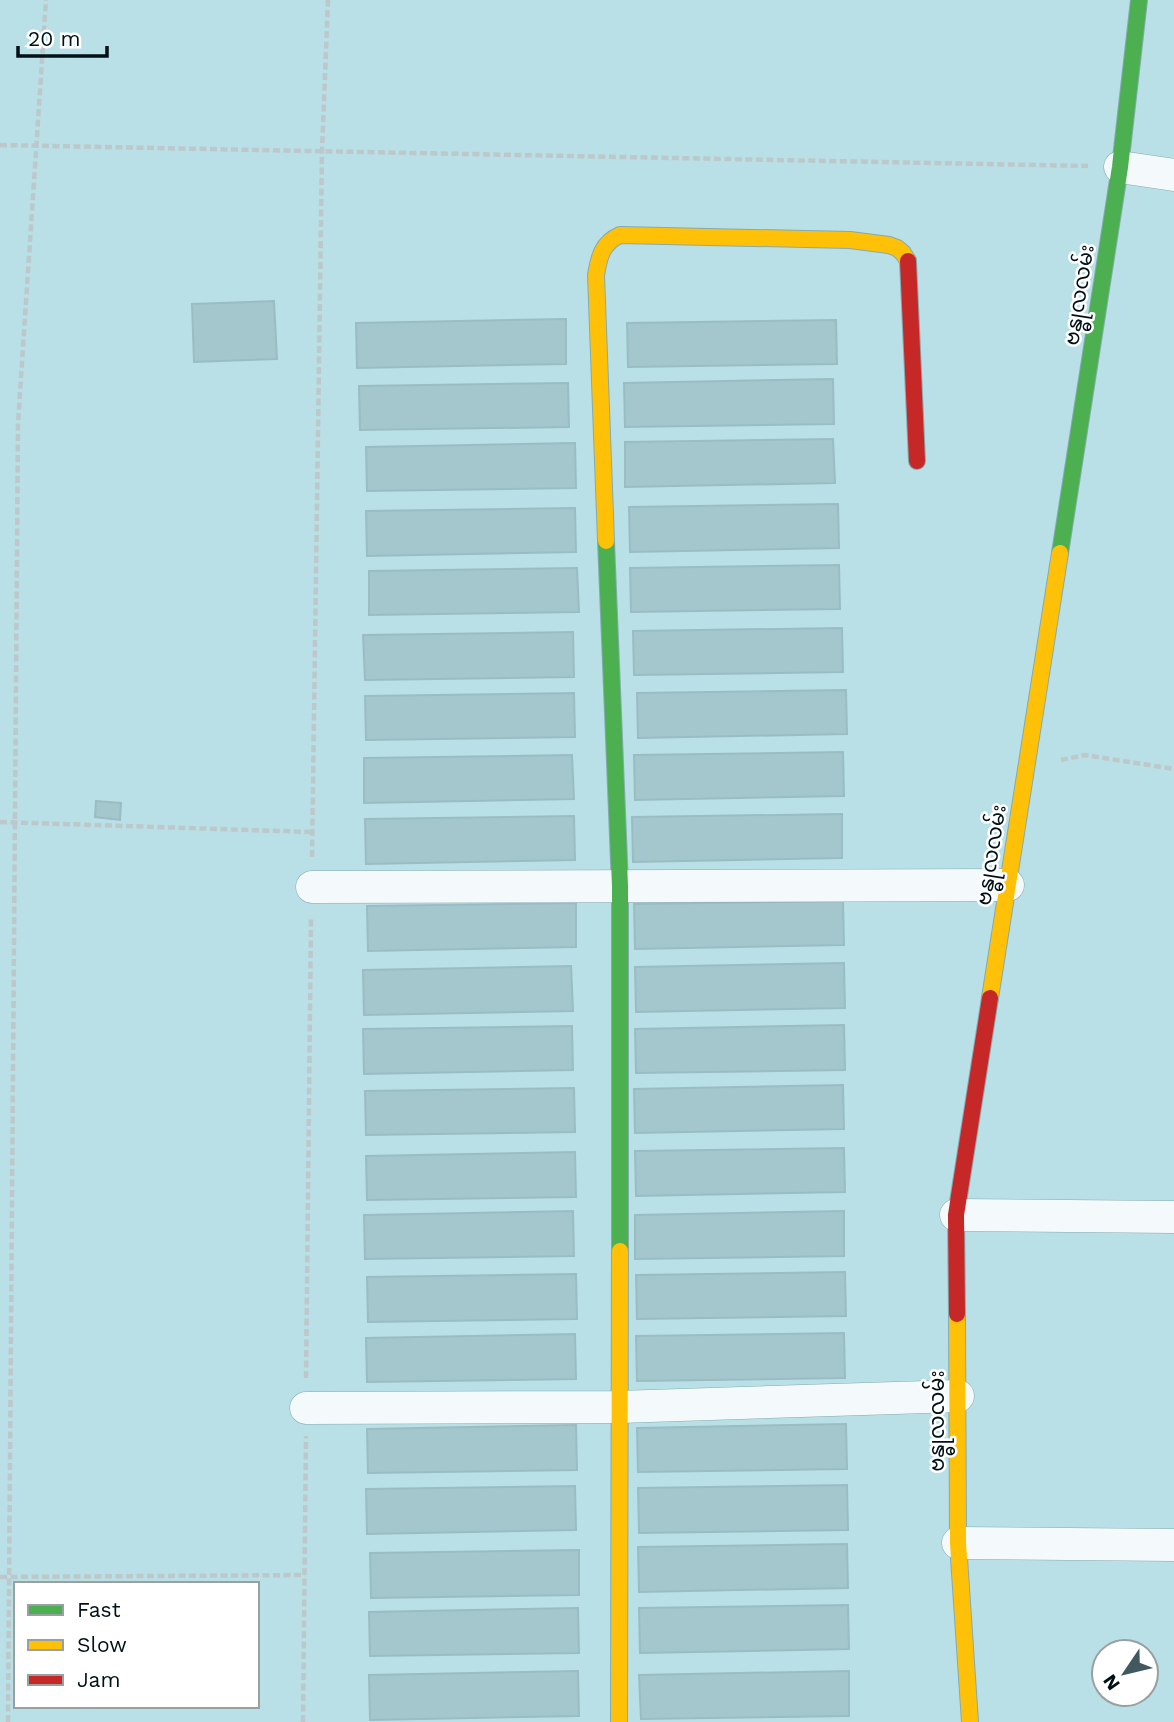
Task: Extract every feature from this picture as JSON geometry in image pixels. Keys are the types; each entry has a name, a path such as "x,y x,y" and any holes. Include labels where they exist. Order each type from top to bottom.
{"street":[{"name":"ဗန္ဓုလလမ်း","path":"970,1722 958,1543 956,1215 1120,166 1139,0"},
{"path":"1120,166 1174,175"},
{"path":"619,1722 620,886 596,275 604,247 620,235 850,240 897,248 909,262 917,461"},
{"path":"312,887 1008,884"},
{"path":"956,1215 1174,1217"},
{"path":"306,1408 619,1407 958,1396"},
{"path":"958,1543 1174,1545"}],"path":[{"path":"8,1722 18,423 46,0"},
{"path":"0,145 1120,166"},
{"path":"1026,766 1085,755 1174,769"},
{"path":"0,822 312,832"},
{"path":"0,1577 305,1575"}],"building":[{"path":"274,301 277,359 194,362 192,304"},
{"path":"566,319 566,364 357,368 356,323"},
{"path":"836,320 837,364 628,367 627,323"},
{"path":"833,379 834,424 625,427 624,383"},
{"path":"568,383 569,427 360,430 359,386"},
{"path":"833,439 835,483 625,487 625,442"},
{"path":"575,443 576,488 367,491 366,447"},
{"path":"838,504 839,548 630,552 629,507"},
{"path":"575,508 576,552 367,556 366,511"},
{"path":"839,565 840,609 631,612 630,568"},
{"path":"577,568 579,612 369,615 369,571"},
{"path":"842,628 843,672 634,675 633,631"},
{"path":"573,632 574,677 365,680 363,635"},
{"path":"846,690 847,734 638,738 637,693"},
{"path":"574,693 575,737 366,740 365,696"},
{"path":"843,752 844,796 635,800 634,755"},
{"path":"572,755 574,799 364,803 364,758"},
{"path":"96,801 121,803 120,820 95,817"},
{"path":"842,814 842,858 633,862 632,817"},
{"path":"574,816 575,860 366,864 365,819"},
{"path":"843,901 844,945 635,949 634,904"},
{"path":"576,903 576,947 368,951 367,906"},
{"path":"844,963 845,1008 636,1012 635,967"},
{"path":"571,966 573,1011 364,1015 363,970"},
{"path":"844,1025 845,1070 636,1073 635,1029"},
{"path":"572,1026 573,1070 364,1074 363,1029"},
{"path":"843,1085 844,1129 635,1133 634,1089"},
{"path":"574,1088 575,1132 366,1135 365,1091"},
{"path":"844,1148 845,1192 636,1196 635,1151"},
{"path":"575,1152 576,1197 367,1200 366,1156"},
{"path":"573,1211 574,1256 365,1259 364,1215"},
{"path":"844,1211 844,1256 635,1259 635,1215"},
{"path":"845,1272 846,1316 637,1319 636,1275"},
{"path":"576,1274 577,1319 368,1322 367,1277"},
{"path":"844,1333 845,1378 637,1381 636,1336"},
{"path":"575,1334 576,1379 367,1382 366,1338"},
{"path":"846,1424 847,1469 638,1472 637,1428"},
{"path":"576,1425 577,1470 368,1473 367,1429"},
{"path":"847,1485 848,1530 639,1533 638,1488"},
{"path":"575,1486 576,1530 367,1534 366,1489"},
{"path":"847,1544 848,1588 639,1592 638,1547"},
{"path":"579,1550 579,1595 371,1598 370,1553"},
{"path":"848,1605 849,1649 640,1653 639,1608"},
{"path":"578,1608 579,1653 370,1656 369,1612"},
{"path":"578,1671 579,1716 370,1720 369,1675"},
{"path":"849,1671 849,1716 641,1719 639,1675"}],"traffic: fast":[{"path":"1060,553 1120,167 1139,0"},
{"path":"606,541 620,886 620,1251"}],"traffic: slow":[{"path":"606,541 596,275 600,257 609,242 620,235 850,240 889,245 903,253 908,261"},
{"path":"990,998 1060,553"},
{"path":"619,1722 620,1251"},
{"path":"957,1314 958,1543 970,1722"}],"traffic: jam":[{"path":"908,261 917,461"},
{"path":"957,1314 956,1215 990,998"}]}
